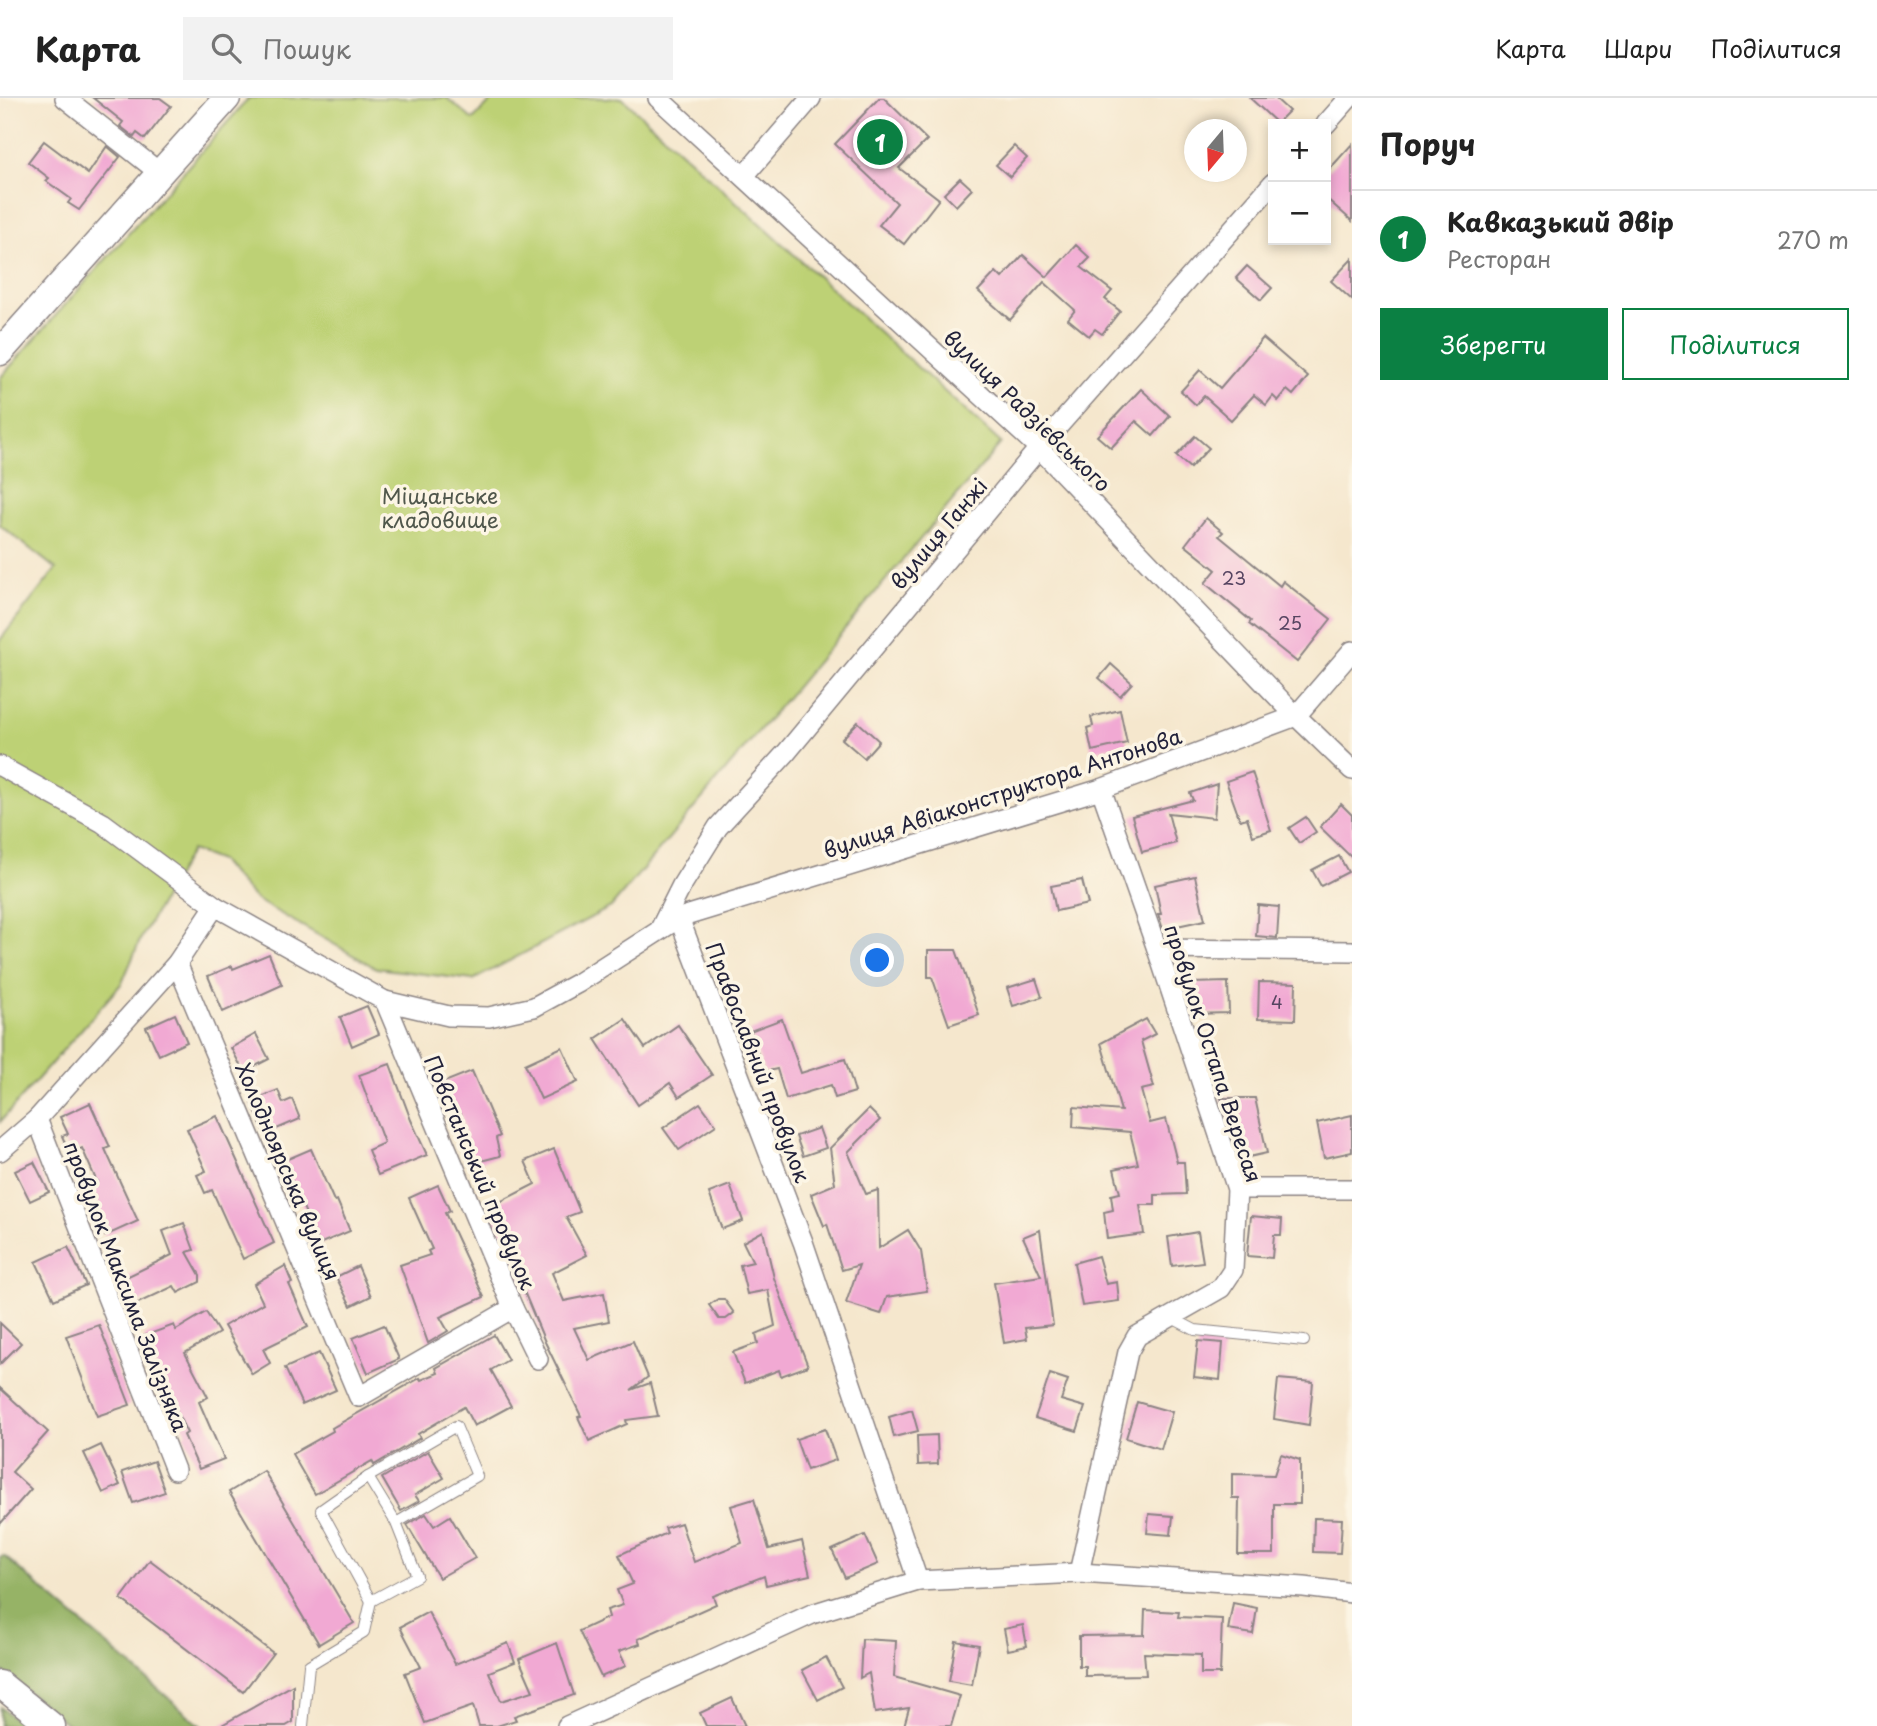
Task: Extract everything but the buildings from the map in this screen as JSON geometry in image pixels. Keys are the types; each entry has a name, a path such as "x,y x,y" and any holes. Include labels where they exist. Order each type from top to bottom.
{"street":[{"path":"65,98 160,173"},
{"path":"0,352 227,98"},
{"name":"вулиця Радзієвського","path":"658,98 1039,448 1296,716 1352,769"},
{"path":"744,177 811,98"},
{"path":"1330,119 1349,98"},
{"name":"вулиця Ганжі","path":"661,927 682,885 718,827 786,753 1039,448 1268,189"},
{"name":"вулиця Авіаконструктора Антонова","path":"679,918 1101,789 1296,716 1352,651"},
{"path":"0,766 103,823 215,906 384,1000 449,1016 489,1017 534,1007 579,983 661,927 679,918"},
{"name":"провулок Остапа Вересая","path":"1079,1573 1128,1352 1136,1336 1221,1288 1233,1270 1237,1189 1101,789"},
{"path":"0,1151 37,1119 177,963 215,906"},
{"name":"Православний провулок","path":"679,918 803,1242 918,1581"},
{"path":"1157,949 1352,951"},
{"name":"Холодноярська вулиця","path":"177,963 359,1397 513,1308"},
{"name":"Повстанський провулок","path":"384,1000 513,1308 538,1359"},
{"name":"провулок Максима Залізняка","path":"37,1119 175,1470"},
{"path":"1237,1189 1352,1189"},
{"path":"567,1726 812,1614 918,1581 1079,1573 1304,1587 1352,1594"},
{"path":"0,1684 52,1726"}],"lane":[{"path":"1170,1317 1195,1330 1304,1341"},
{"path":"303,1726 309,1665 364,1632 371,1601 321,1510 368,1477 456,1426 477,1476 396,1523"},
{"path":"368,1477 396,1523 417,1576 371,1601"}],"green space":[{"name":"Міщанське кладовище","path":"249,98 447,98 473,120 494,98 622,98 1001,443 611,907 473,980 376,968 255,899 220,861 191,850 141,938 122,983 0,1122 0,640 56,569 0,525 0,378"},
{"path":"4,1556 201,1726 70,1726 0,1669 0,1557"},
{"path":"0,1707 24,1726 0,1726"}],"place":[{"name":"Кавказький двір","path":"880,142"}]}
